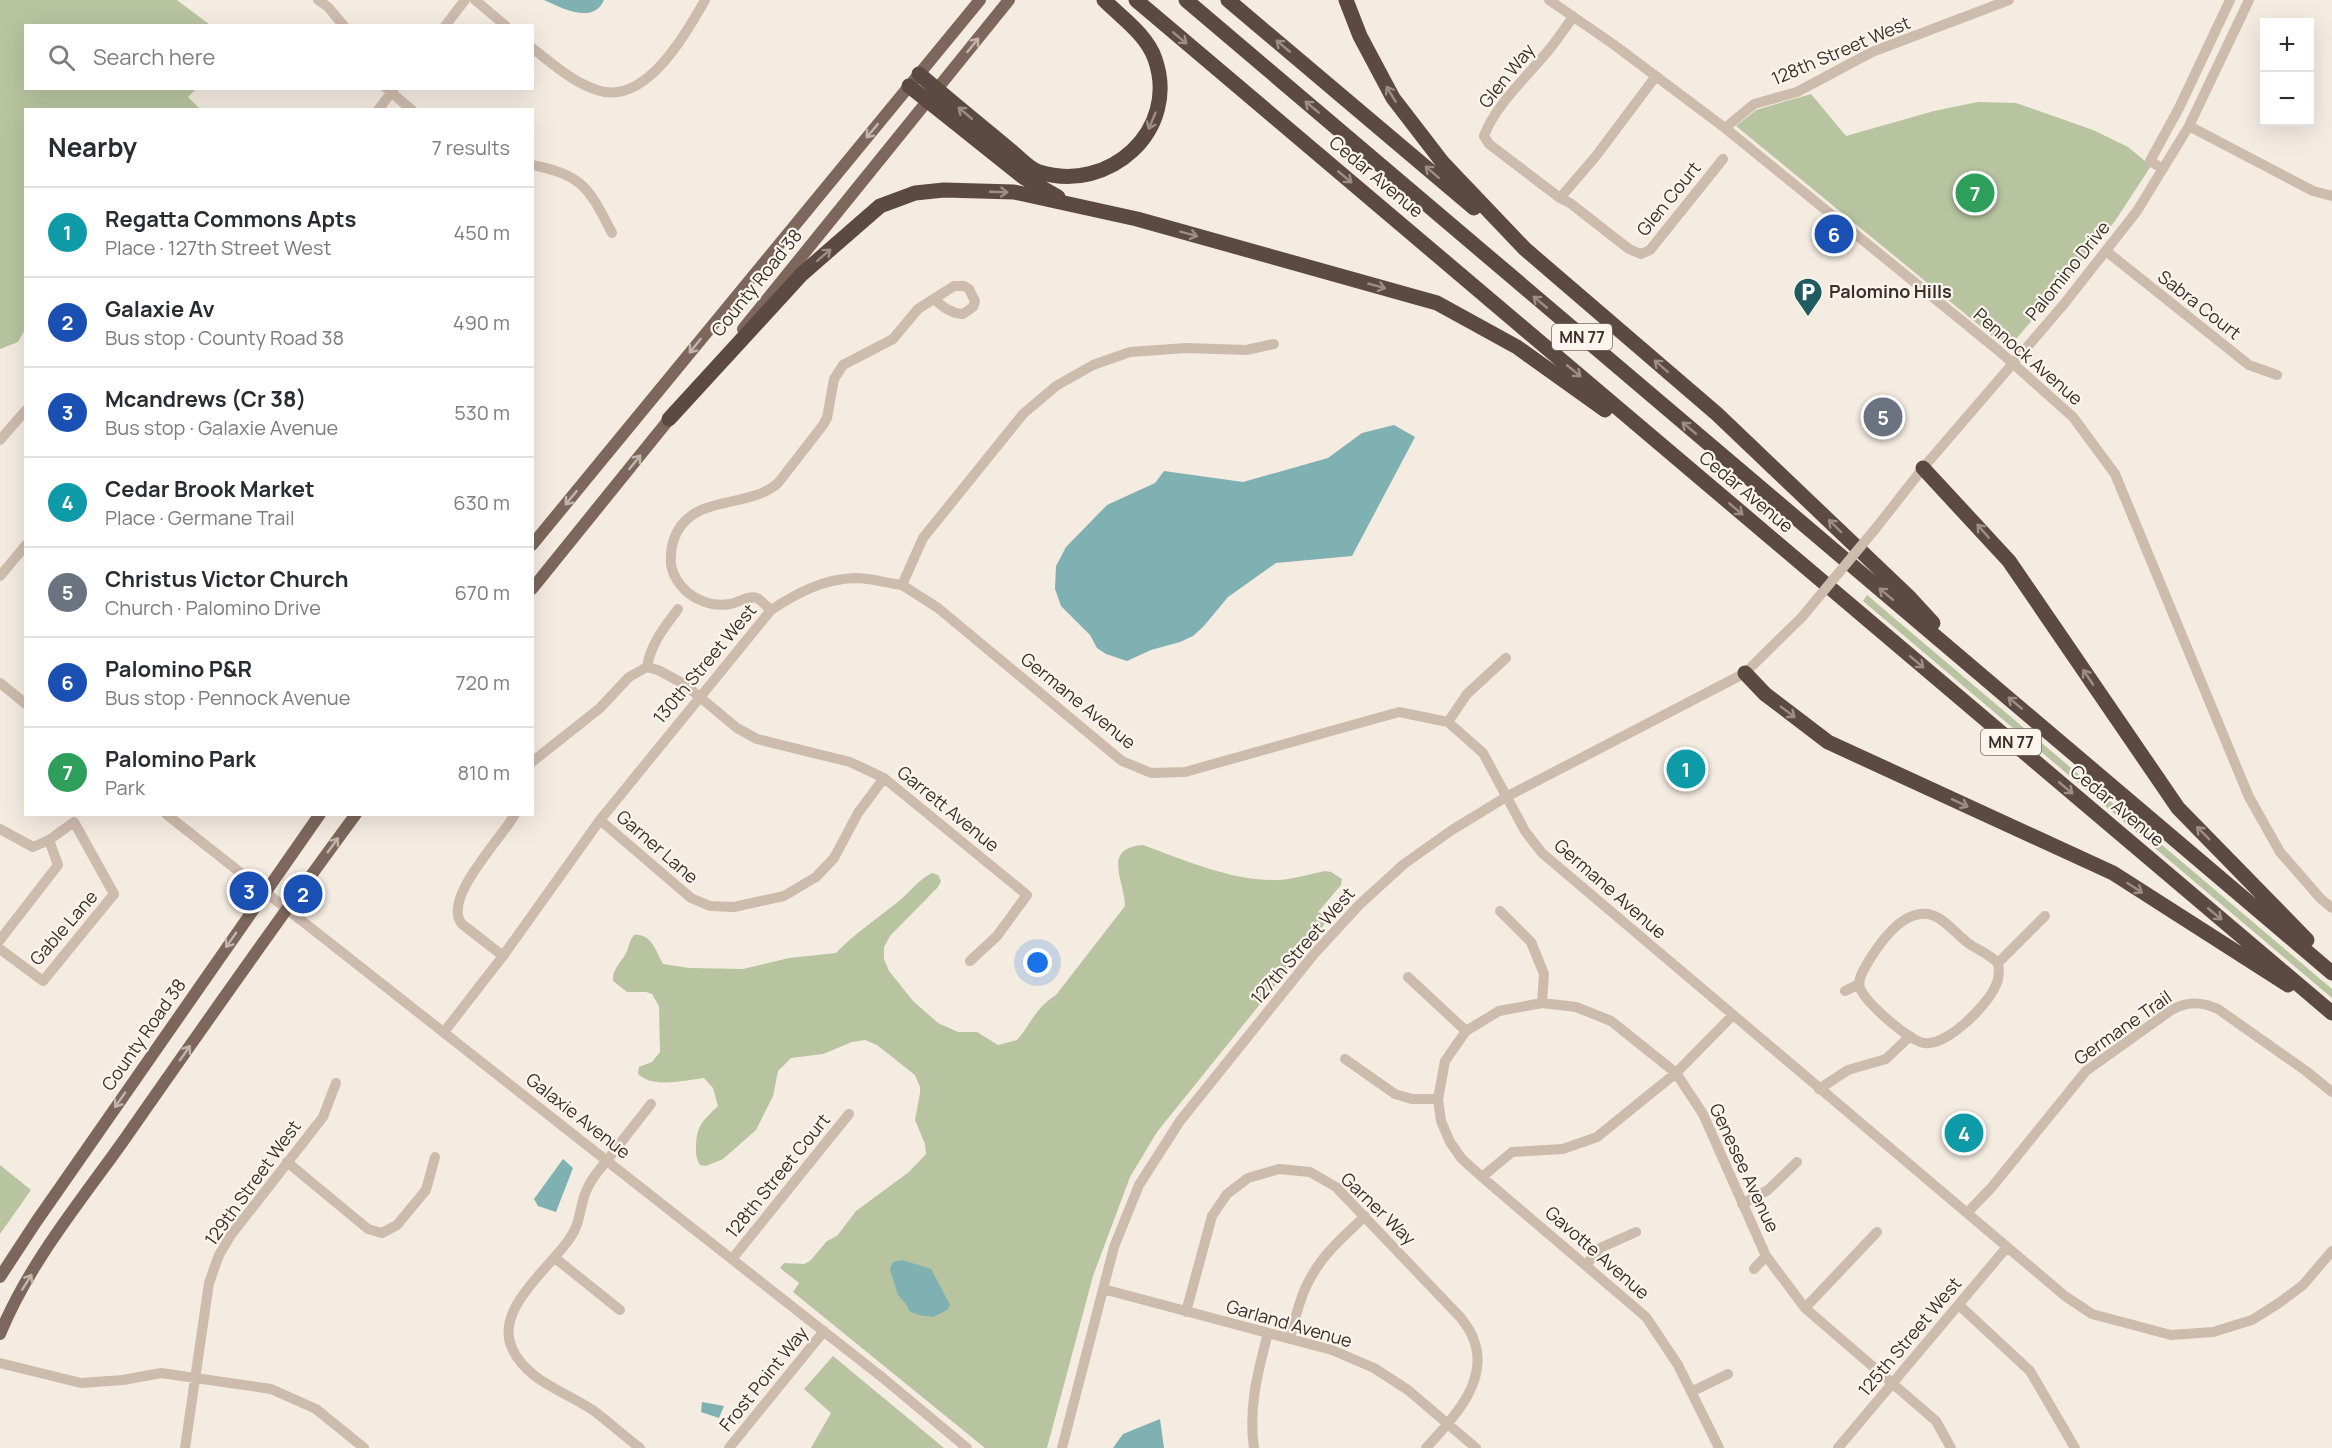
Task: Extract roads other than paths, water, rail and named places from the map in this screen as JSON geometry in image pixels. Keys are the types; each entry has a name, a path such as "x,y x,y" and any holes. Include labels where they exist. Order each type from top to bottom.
{"highway":[{"path":"932,95 1038,172 1072,177 1091,175 1116,164 1135,150 1151,127 1158,106 1160,79 1154,56 1142,37 1104,0"},
{"name":"Cedar Avenue","path":"1136,0 2332,1013"},
{"name":"Cedar Avenue","path":"1186,0 2332,972"},
{"path":"1228,0 1504,234 1526,249"},
{"path":"1346,0 1360,36 1393,98 1443,163 1526,249 1717,414 1775,468 1910,598 1979,673"},
{"path":"914,80 1023,177 1074,206"},
{"path":"669,419 802,274 880,206 915,193 944,190 1014,192 1137,219 1437,303 1517,346 1691,471"},
{"path":"1923,468 2009,561 2178,808 2332,966"},
{"path":"1745,673 1765,694 1828,742 2113,873 2332,1013"}],"main road":[{"name":"County Road 38","path":"534,543 980,0"},
{"name":"County Road 38","path":"534,587 1009,0"},
{"name":"County Road 38","path":"0,1277 319,816"},
{"path":"0,1334 10,1308 51,1243 286,909 355,816"}],"street":[{"path":"318,0 328,7 342,24"},
{"path":"447,24 465,0"},
{"path":"476,0 504,24"},
{"path":"534,50 571,78 600,92 628,91 654,73 685,35 705,0"},
{"name":"Pennock Avenue","path":"1549,0 1725,128 2013,363 2073,417 2115,474 2248,797 2280,852 2321,899 2332,908"},
{"name":"128th Street West","path":"1725,128 1754,104 1797,92 1872,52 2010,0"},
{"path":"2163,169 2150,160 2179,108 2230,0"},
{"name":"Palomino Drive","path":"1802,617 2137,211 2189,126 2249,0"},
{"name":"Glen Way","path":"1573,17 1514,90 1487,128 1484,136 1489,144 1637,253"},
{"path":"1560,198 1656,76"},
{"path":"379,108 391,90 410,108"},
{"path":"2189,126 2313,191 2332,196"},
{"name":"Glen Court","path":"1637,253 1641,254 1650,250 1723,159"},
{"path":"534,165 558,170 573,177 594,197 612,233"},
{"name":"Sabra Court","path":"2106,251 2249,365 2277,375"},
{"path":"771,610 756,598 723,605 703,601 688,593 671,566 673,540 688,517 699,510 770,490 823,425 827,418 834,379 843,365 893,339 918,309 934,299"},
{"path":"902,585 923,538 1023,414 1056,386 1093,365 1130,352 1186,348 1246,350 1274,344"},
{"path":"0,440 24,412"},
{"path":"2,570 24,547"},
{"name":"130th Street West","path":"444,1032 503,956 600,820 699,695 771,610 795,594 820,583 855,578 902,585"},
{"name":"Germane Avenue","path":"902,585 938,608 1122,761 1151,773 1185,772 1399,712 1448,722 1483,753 1525,831 1542,853 2065,1296 2092,1314 2171,1335 2212,1332 2252,1320 2303,1285 2332,1251"},
{"path":"534,760 600,708 629,677 647,667 650,651 657,637 678,609"},
{"name":"127th Street West","path":"1062,1448 1103,1289 1124,1220 1139,1185 1180,1121 1314,954 1360,903 1404,864 1452,830 1506,797 1745,673 1802,617"},
{"path":"1448,722 1467,694 1506,658"},
{"name":"Garrett Avenue","path":"647,667 675,680 699,695 737,728 757,739 850,762 884,778 1027,895 997,936 970,961"},
{"path":"0,683 24,702"},
{"name":"Garner Lane","path":"600,820 691,898 710,906 734,907 784,896 816,877 834,858 858,813 884,778"},
{"name":"Galaxie Avenue","path":"169,816 824,1331 967,1448"},
{"path":"503,956 462,924 458,919 457,907 468,881 514,816"},
{"name":"Gable Lane","path":"0,950 42,981 114,894 74,822 49,840"},
{"path":"0,829 33,847 49,840 58,865 0,940"},
{"path":"1500,912 1531,942 1544,974 1542,1003"},
{"path":"1998,963 1934,915 1912,915 1898,925 1879,947 1864,970 1859,984 1864,996 1910,1036 1923,1043 1934,1043 1952,1034 1986,1002 1996,985 1998,963 2045,916"},
{"path":"1345,1059 1395,1094 1412,1099 1438,1099 1445,1061 1466,1031 1408,977"},
{"path":"1845,991 1859,984"},
{"name":"Genesee Avenue","path":"1466,1031 1499,1011 1542,1003 1576,1007 1611,1021 1676,1073 1703,1114 1766,1256 1805,1308 1936,1421 1951,1448"},
{"name":"Germane Trail","path":"1967,1213 1992,1187 2086,1071 2170,1011 2183,1005 2204,1004 2218,1009 2307,1071 2332,1092"},
{"path":"1482,1177 1512,1152 1563,1149 1597,1137 1676,1073 1733,1015"},
{"path":"1819,1089 1848,1070 1886,1059 1910,1036"},
{"name":"129th Street West","path":"185,1448 210,1283 219,1255 231,1235 322,1117 336,1083"},
{"name":"Gavotte Avenue","path":"1438,1099 1441,1121 1450,1142 1462,1159 1646,1317 1678,1365 1719,1448"},
{"path":"640,1448 592,1410 547,1384 521,1362 508,1338 508,1325 519,1301 555,1258 579,1222 587,1188 651,1104"},
{"name":"128th Street Court","path":"732,1259 849,1114"},
{"path":"287,1162 368,1229 382,1233 397,1226 426,1190 435,1157"},
{"path":"1742,1204 1768,1190 1797,1162"},
{"name":"Garner Way","path":"1186,1312 1212,1216 1227,1194 1248,1178 1279,1169 1310,1172 1336,1187 1365,1216 1461,1318 1474,1338 1478,1360 1476,1382 1448,1424 1426,1448"},
{"path":"1290,1338 1301,1299 1314,1272 1330,1250 1365,1216"},
{"path":"1586,1265 1600,1248 1636,1232"},
{"path":"1805,1308 1877,1232"},
{"name":"125th Street West","path":"1838,1448 2007,1247"},
{"path":"1754,1269 1766,1256"},
{"path":"555,1258 620,1310"},
{"name":"Garland Avenue","path":"1103,1289 1332,1350 1374,1368 1408,1390 1476,1448"},
{"path":"1959,1305 2030,1371 2074,1448"},
{"name":"Frost Point Way","path":"729,1448 824,1331"},
{"path":"1254,1448 1251,1427 1256,1381 1268,1333"},
{"path":"0,1363 81,1383 123,1380 160,1373 271,1389 316,1409 364,1448"},
{"path":"1691,1392 1728,1374"}],"water":[{"path":"544,0 604,0 599,8 585,13 568,10"},
{"path":"1394,425 1415,437 1352,556 1276,563 1228,597 1193,636 1127,661 1106,654 1097,648 1090,635 1061,606 1055,589 1056,566 1066,547 1107,505 1155,483 1164,471 1243,482 1328,458 1362,433"},
{"path":"563,1159 573,1168 556,1212 538,1206 534,1199"},
{"path":"902,1260 931,1269 950,1305 947,1310 933,1317 909,1311 898,1295 890,1269 893,1262"},
{"path":"702,1402 724,1406 719,1418 701,1412"},
{"path":"1160,1419 1164,1448 1113,1448 1123,1434"}],"place":[{"name":"Palomino Park","path":"1975,193"},
{"name":"Palomino P&R","path":"1834,234"},
{"name":"Palomino Hills","path":"1808,318"},
{"name":"Christus Victor Church","path":"1883,417"},
{"name":"Regatta Commons Apts","path":"1686,769"},
{"name":"Mcandrews (Cr 38)","path":"249,891"},
{"name":"Galaxie Av","path":"303,894"},
{"name":"Cedar Brook Market","path":"1964,1133"}]}
